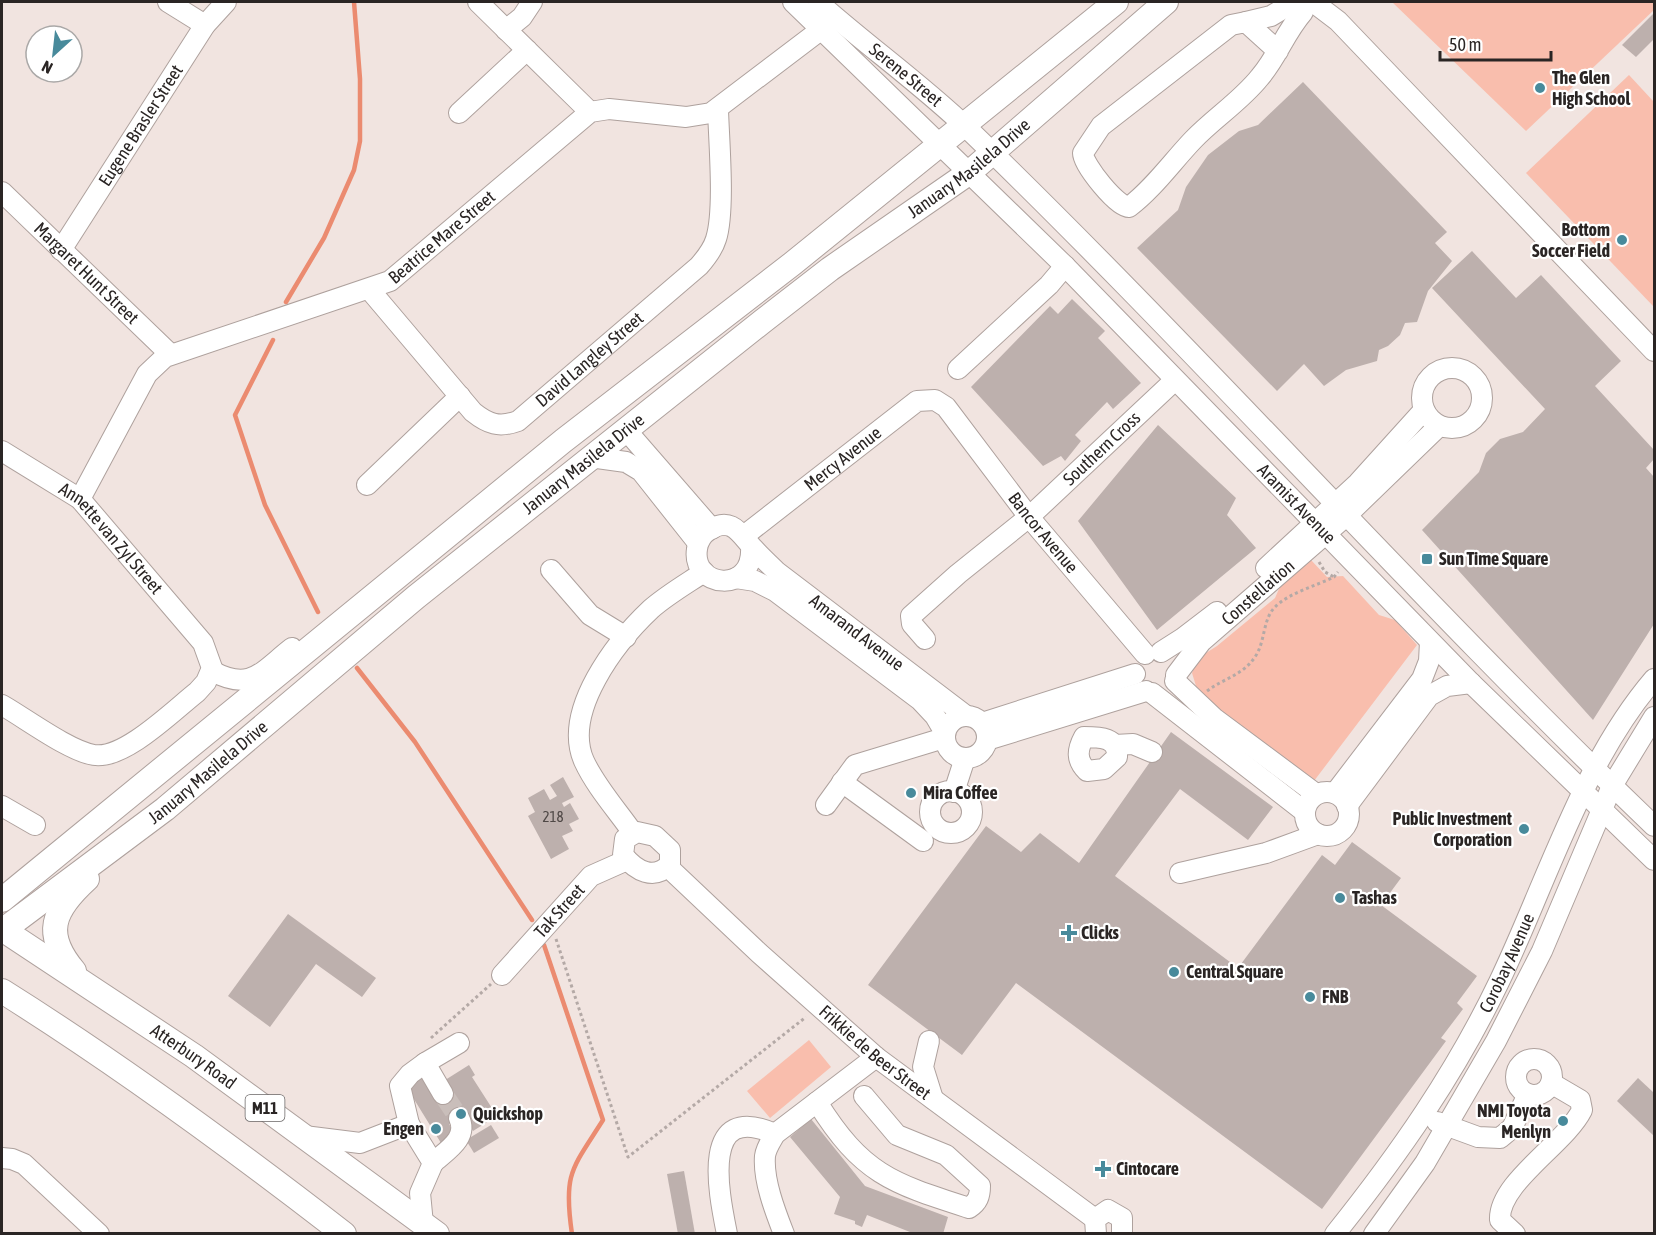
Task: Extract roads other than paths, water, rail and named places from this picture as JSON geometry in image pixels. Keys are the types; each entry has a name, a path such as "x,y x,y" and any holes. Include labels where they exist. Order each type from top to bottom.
{"main road":[{"name":"January Masilela Drive","path":"2,900 563,441 965,126 1116,2"},
{"name":"January Masilela Drive","path":"2,930 165,809 416,597 830,269 970,172 1166,2"},
{"path":"411,567 448,550 471,534 599,431 615,426 627,430"},
{"path":"88,988 59,954 55,945 54,935 60,915 81,885 165,809"},
{"name":"Atterbury Road","path":"2,930 194,1056 430,1228"},
{"path":"2,991 129,1074 246,1158 344,1233"}],"street":[{"path":"168,2 205,25"},
{"name":"Eugene Brasler Street","path":"61,250 205,25 226,2"},
{"path":"478,2 590,112 609,109 686,117 718,110 830,24"},
{"path":"506,30 522,17 532,2"},
{"name":"Serene Street","path":"793,2 830,24 965,126 991,152"},
{"name":"Serene Street","path":"818,2 830,24 940,145"},
{"path":"1303,5 1287,30 1278,51 1256,82 1206,127 1153,183 1124,206 1086,165 1083,153 1087,142 1101,126 1224,29 1303,5 1338,21 1344,30 1569,259 1654,351"},
{"path":"1246,22 1278,51"},
{"path":"459,113 527,50"},
{"name":"David Langley Street","path":"369,289 473,412 491,424 505,425 518,421 699,266 713,247 718,229 718,110"},
{"name":"Beatrice Mare Street","path":"80,499 147,374 157,363 170,354 390,281 590,112"},
{"name":"Aramist Avenue","path":"940,145 1065,266 1430,642 1654,860"},
{"name":"Aramist Avenue","path":"991,152 1089,248 1340,511 1654,826"},
{"name":"Margaret Hunt Street","path":"2,192 170,354"},
{"path":"958,369 1049,285 1065,266"},
{"path":"1394,457 1439,426 1462,427 1480,411 1482,403 1480,387 1471,374 1456,368 1434,374 1422,394 1424,410 1439,426"},
{"name":"Southern Cross","path":"925,639 912,624 911,616 978,556 1029,517 1175,380"},
{"path":"367,485 460,396"},
{"name":"Mercy Avenue","path":"748,541 917,402 934,400 946,407"},
{"name":"Bancor Avenue","path":"946,407 1029,517 1153,653"},
{"path":"1394,457 1424,410"},
{"path":"627,430 712,528"},
{"name":"Annette van Zyl Street","path":"2,451 80,499 203,643 209,654 212,671"},
{"path":"590,457 626,462 641,471 698,543"},
{"name":"Constellation","path":"1153,653 1215,614 1340,511 1394,457"},
{"path":"733,527 748,541 749,566 736,578 719,581 704,572 697,559 698,543 712,528 733,527"},
{"name":"Constellation","path":"1175,678 1201,642 1307,549 1319,529"},
{"name":"Amarand Avenue","path":"748,541 777,572 978,726"},
{"path":"551,570 590,615 626,637"},
{"path":"633,833 599,785 583,755 580,719 595,681 626,637 657,605 704,572"},
{"name":"Amarand Avenue","path":"736,578 755,581 775,591 921,700 935,716 951,745"},
{"path":"2,705 84,752 107,755 127,747 197,692 212,671 230,681 249,680 301,641 322,640"},
{"path":"1333,798 1419,684 1427,667 1430,642"},
{"path":"978,726 1144,686 1166,691 1175,678 1174,662 1153,653 1137,663 1144,686 1305,812"},
{"path":"1175,678 1214,718 1333,798 1348,818 1344,828 1332,835 1318,834 1266,853 1180,873"},
{"name":"Corobay Avenue","path":"1335,1233 1423,1118 1454,1069 1498,984 1594,768 1631,708 1654,679"},
{"path":"1318,834 1308,825 1305,812 1310,799 1333,798 1429,696 1448,686 1471,683"},
{"path":"954,792 950,722 978,726 1072,714 1144,686"},
{"path":"1072,714 1084,737 1078,754 1079,763 1087,771 1096,771 1113,763 1117,757 1115,745 1108,739 1084,737"},
{"name":"Corobay Avenue","path":"1374,1233 1395,1207 1447,1126 1542,951 1612,786 1654,717"},
{"path":"826,804 846,777 858,776 951,745 977,755 978,726"},
{"path":"1115,745 1133,744 1152,752"},
{"path":"846,777 923,841"},
{"path":"2,806 35,825"},
{"path":"633,833 645,833 664,843 672,857 668,867 658,874 649,873 627,860 622,846 625,838 633,833"},
{"name":"Tak Street","path":"501,975 591,876 627,860"},
{"name":"Frikkie de Beer Street","path":"668,867 876,1057 1095,1229 1103,1212 1114,1211 1122,1218 1128,1230"},
{"path":"929,1041 923,1067 924,1078 933,1100"},
{"path":"433,1163 409,1124 399,1092 400,1086 410,1074 459,1043"},
{"path":"784,1233 773,1205 765,1159 766,1150 775,1134 876,1057"},
{"path":"1531,1059 1540,1060 1548,1065 1552,1074 1551,1083 1546,1091 1538,1095 1528,1094 1520,1089 1516,1080 1516,1071 1522,1063 1531,1059"},
{"path":"425,1064 443,1094"},
{"path":"1515,1233 1500,1220 1500,1210 1509,1193 1582,1110 1580,1100 1551,1083"},
{"path":"1423,1118 1488,1140 1500,1138 1512,1128 1528,1094"},
{"path":"817,1102 831,1125 876,1172 919,1192 969,1208 975,1203 980,1186 957,1162 897,1135 864,1096"},
{"path":"430,1228 420,1194 433,1163 460,1137 462,1130 459,1118"},
{"path":"304,1136 360,1143 409,1124"},
{"path":"727,1233 716,1167 719,1151 727,1137 740,1129 761,1128 775,1134"},
{"path":"2,1158 24,1164 99,1233"}],"waterway":[{"path":"286,302 324,238 354,170 360,141 360,79 354,2"},
{"path":"273,340 235,415 265,505 318,612"},
{"path":"357,668 415,742 532,920"},
{"path":"544,945 603,1120 572,1172 569,1197 572,1234"}],"tunnel":[{"path":"443,1094 459,1118"}],"place":[{"name":"The Glen High School","path":"1540,88"},
{"name":"Bottom Soccer Field","path":"1622,240"},
{"name":"Sun Time Square","path":"1427,559"},
{"name":"Mira Coffee","path":"911,793"},
{"name":"Public Investment Corporation","path":"1524,829"},
{"name":"Tashas","path":"1340,898"},
{"name":"Clicks","path":"1069,933"},
{"name":"Central Square","path":"1174,972"},
{"name":"FNB","path":"1310,997"},
{"name":"Quickshop","path":"461,1114"},
{"name":"NMI Toyota Menlyn","path":"1563,1121"},
{"name":"Engen","path":"436,1129"},
{"name":"Cintocare","path":"1103,1169"}]}
